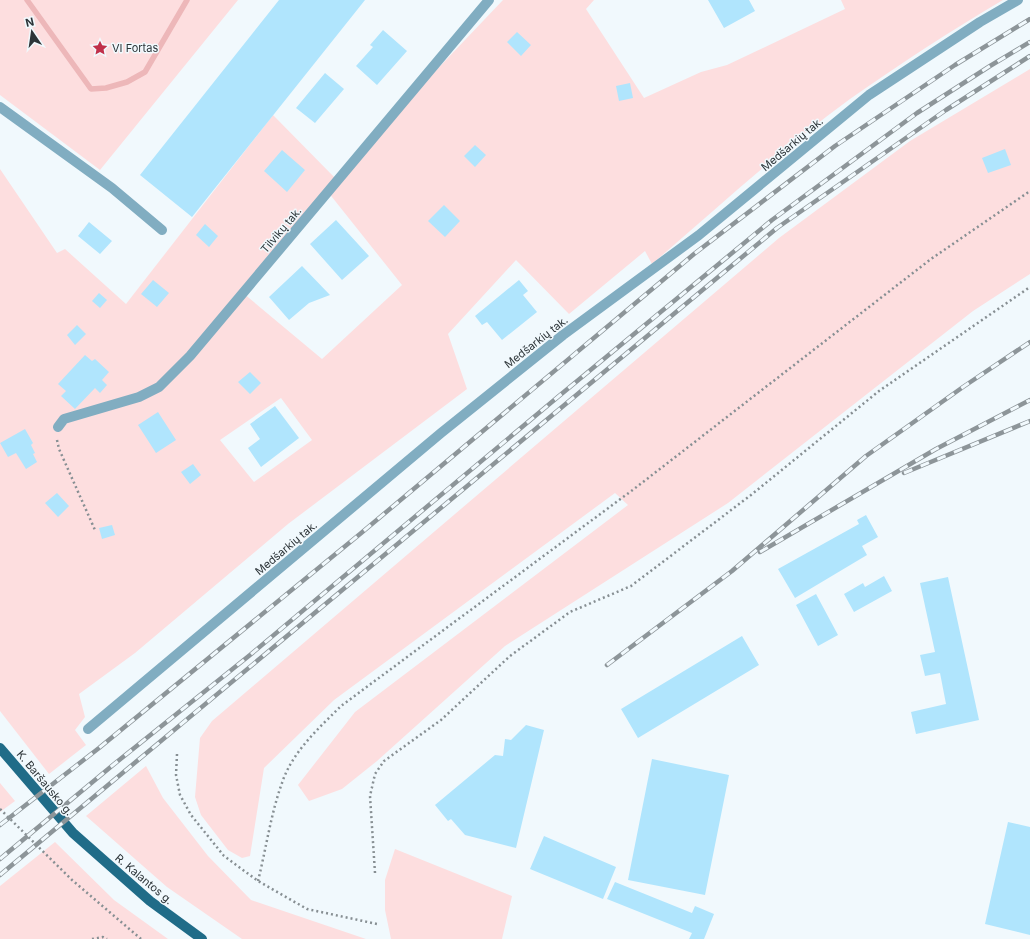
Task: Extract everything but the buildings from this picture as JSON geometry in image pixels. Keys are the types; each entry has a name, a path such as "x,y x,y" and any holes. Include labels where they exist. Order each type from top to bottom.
{"main road":[{"name":"K. Baršausko g.","path":"0,748 73,833"},
{"name":"R. Kalantos g.","path":"73,833 150,901 202,939"}],"street":[{"name":"Tilvikų tak.","path":"58,427 64,419 139,397 159,387 190,356 489,0"},
{"name":"Medšarkių tak.","path":"88,729 442,433 563,335 699,235 869,95 980,22 1018,0"},
{"path":"0,107 112,188 162,230"}],"path":[{"path":"258,881 282,782 295,759 312,735 341,706 634,489 931,259 1030,191"},
{"path":"375,874 370,796 375,774 384,761 441,720 510,656 564,616 631,586 751,495 879,390 1030,287"},
{"path":"58,427 59,449 95,530"},
{"path":"177,754 176,775 180,795 190,815 224,856 258,881 307,909 377,924"},
{"path":"0,809 72,880 141,939"},
{"path":"92,939 103,937 107,939"}],"shaded area":[{"name":"VI Fortas","path":"0,0 238,0 100,170 0,95"},
{"path":"503,0 594,0 586,9 644,98 701,72 727,65 845,9 841,0 1003,0 925,48 850,99 774,158 652,264 645,251 569,314 516,260 448,334 467,389 288,524 135,653 79,694 85,717 75,730 86,745 49,774 0,711 0,169 57,253 65,249 126,304 273,115 337,180 387,122","holes":["328,192 402,285 322,359 243,293","281,398 312,440 254,482 220,440"]},
{"path":"1030,69 1030,274 973,311 728,503 505,646 377,761 342,789 309,801 298,785 355,712 628,505 615,493 334,700 264,768 250,856 242,858 228,850 201,815 195,797 200,738 212,721 779,238 910,141"},
{"path":"146,766 163,798 208,856 251,900 366,939 242,939 167,887 86,816"},
{"path":"0,783 15,801 0,812"},
{"path":"55,842 114,900 168,939 0,939 0,886"},
{"path":"395,849 512,896 502,939 391,939 385,910 385,880"}],"waterway":[{"path":"27,0 91,89 106,88 127,82 145,72 187,0"}],"railway":[{"path":"0,825 99,748 360,534 694,254 835,146 955,65 1030,19"},
{"path":"0,859 113,765 250,655 772,220 917,113 1030,42"},
{"path":"0,875 777,228 946,110 1030,56"},
{"path":"607,665 732,571 866,456 963,387 1030,342"},
{"path":"760,552 936,449 1030,400"},
{"path":"904,473 1030,421"}],"place":[{"name":"VI Fortas","path":"100,48"}]}
